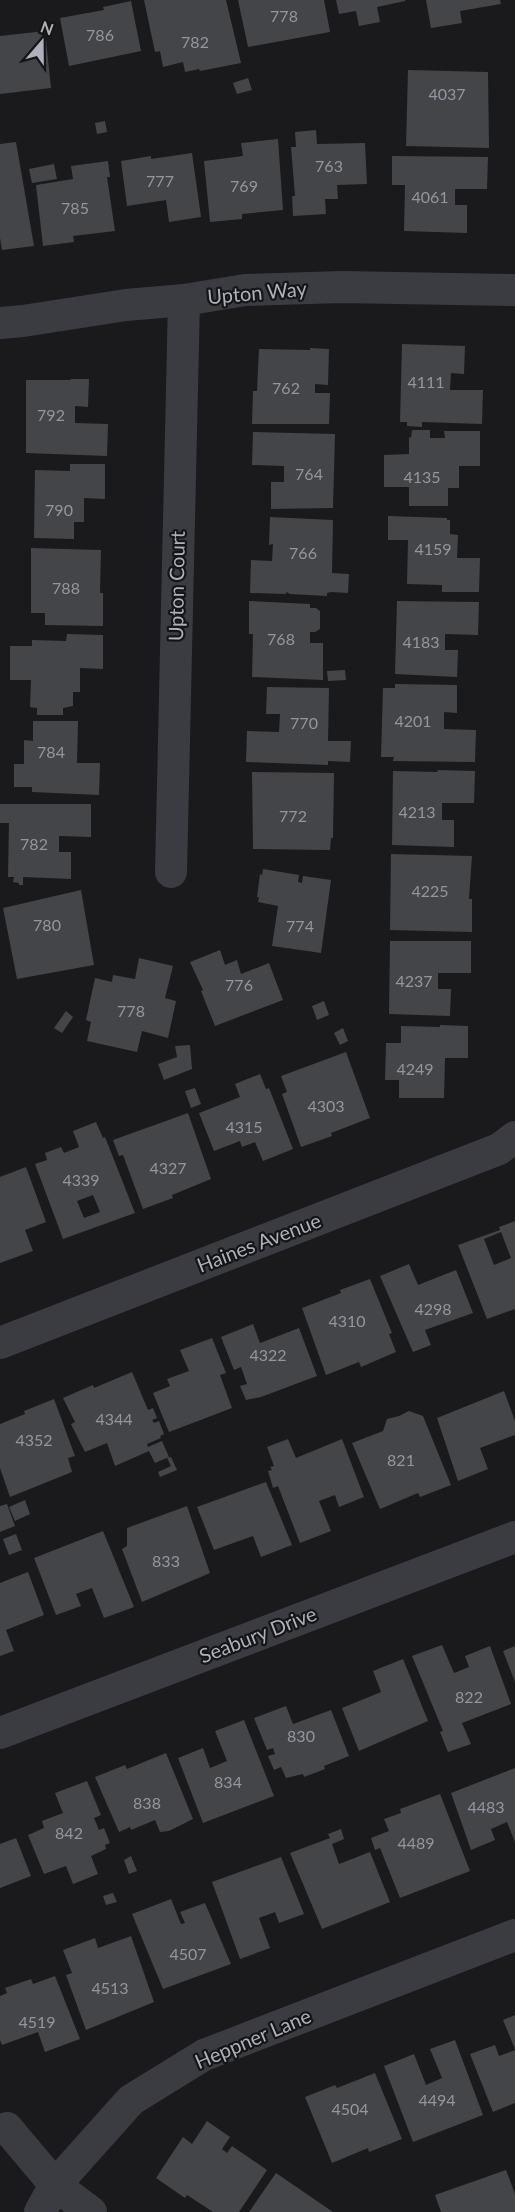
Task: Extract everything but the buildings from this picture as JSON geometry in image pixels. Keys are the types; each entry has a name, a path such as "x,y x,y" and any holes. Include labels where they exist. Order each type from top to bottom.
{"street":[{"name":"Upton Way","path":"0,323 246,290 332,287 515,290"},
{"name":"Upton Court","path":"171,872 184,300"},
{"name":"Haines Avenue","path":"0,1343 499,1149 515,1137"},
{"name":"Seabury Drive","path":"0,1733 515,1537"},
{"name":"Heppner Lane","path":"40,2212 55,2185 131,2100 204,2055 515,1935"},
{"path":"7,2128 55,2185 91,2212"}]}
